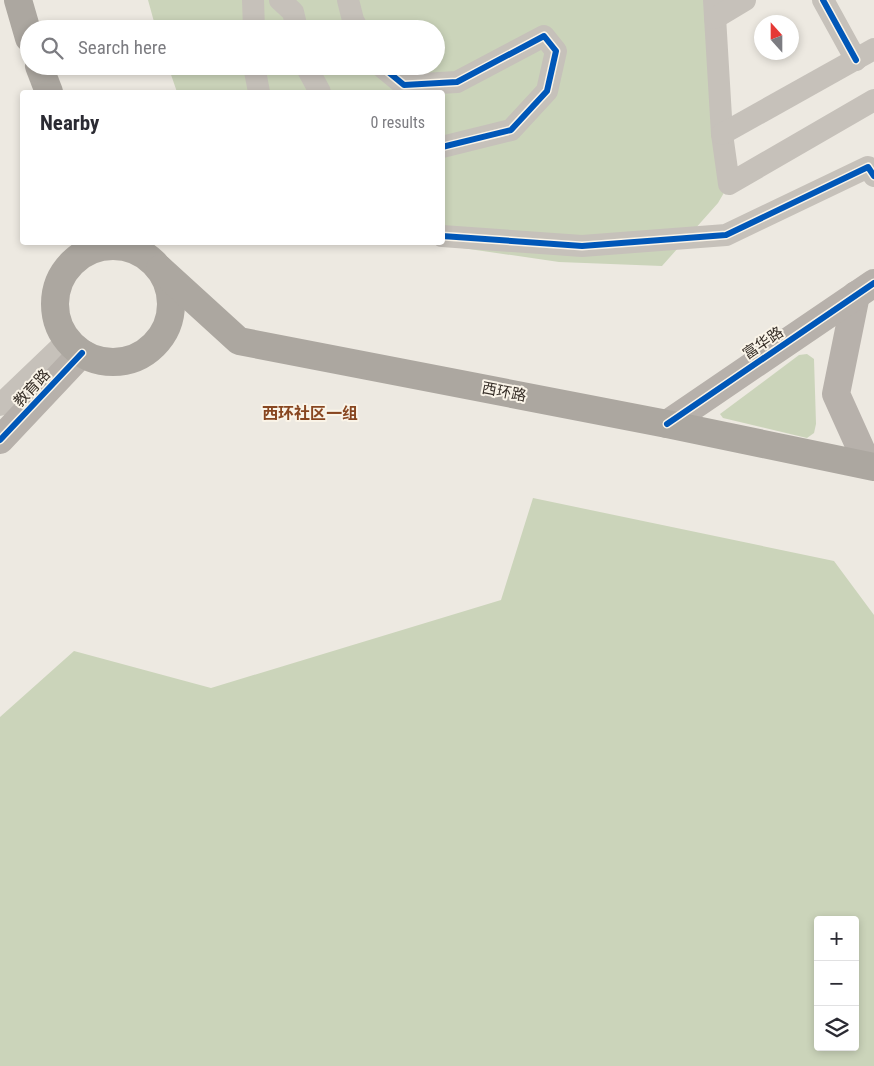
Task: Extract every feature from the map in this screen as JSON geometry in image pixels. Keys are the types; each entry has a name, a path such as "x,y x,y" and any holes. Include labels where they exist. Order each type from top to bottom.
{"highway":[{"path":"18,0 24,20"},
{"path":"42,75 48,90"},
{"path":"105,245 82,254 68,266 59,280 54,297 55,315 62,333 75,347 90,358 108,362 127,360 145,353 159,340 168,323 172,304 169,286 160,269 148,256 132,248 115,245"},
{"name":"西环路","path":"160,269 239,341 667,424 871,466"}],"street":[{"path":"253,0 254,20"},
{"path":"280,0 292,12 294,20"},
{"path":"348,0 354,20"},
{"path":"745,0 714,9 722,134 729,184 874,100"},
{"path":"722,134 865,54 823,0"},
{"path":"392,75 404,85 457,82 544,36 556,51 547,92 511,130 445,146"},
{"path":"256,75 260,90"},
{"path":"311,75 319,90"},
{"path":"445,236 582,246 726,235 872,169"},
{"path":"865,289 836,394 871,466"},
{"name":"富华路","path":"667,424 865,289"},
{"path":"0,406 75,347"},
{"name":"教育路","path":"0,440 75,347"}],"green space":[{"path":"148,0 709,0 729,184 718,203 662,266 559,262 442,245 445,245 445,90 176,90 171,75 445,75 445,20 154,20"},
{"path":"807,354 814,359 816,424 814,433 807,438 723,418 720,414 799,355"},
{"path":"533,498 834,561 874,615 874,1066 0,1066 0,717 74,651 211,688 501,600"}],"cycle path":[{"path":"823,0 856,60"},
{"path":"392,75 404,85 457,82 544,36 556,51 547,91 511,130 445,146"},
{"path":"445,236 582,246 726,235 868,167 874,176"},
{"path":"667,424 874,283"},
{"path":"0,440 82,353"}],"district":[{"name":"西环社区一组","path":"310,413"}]}
